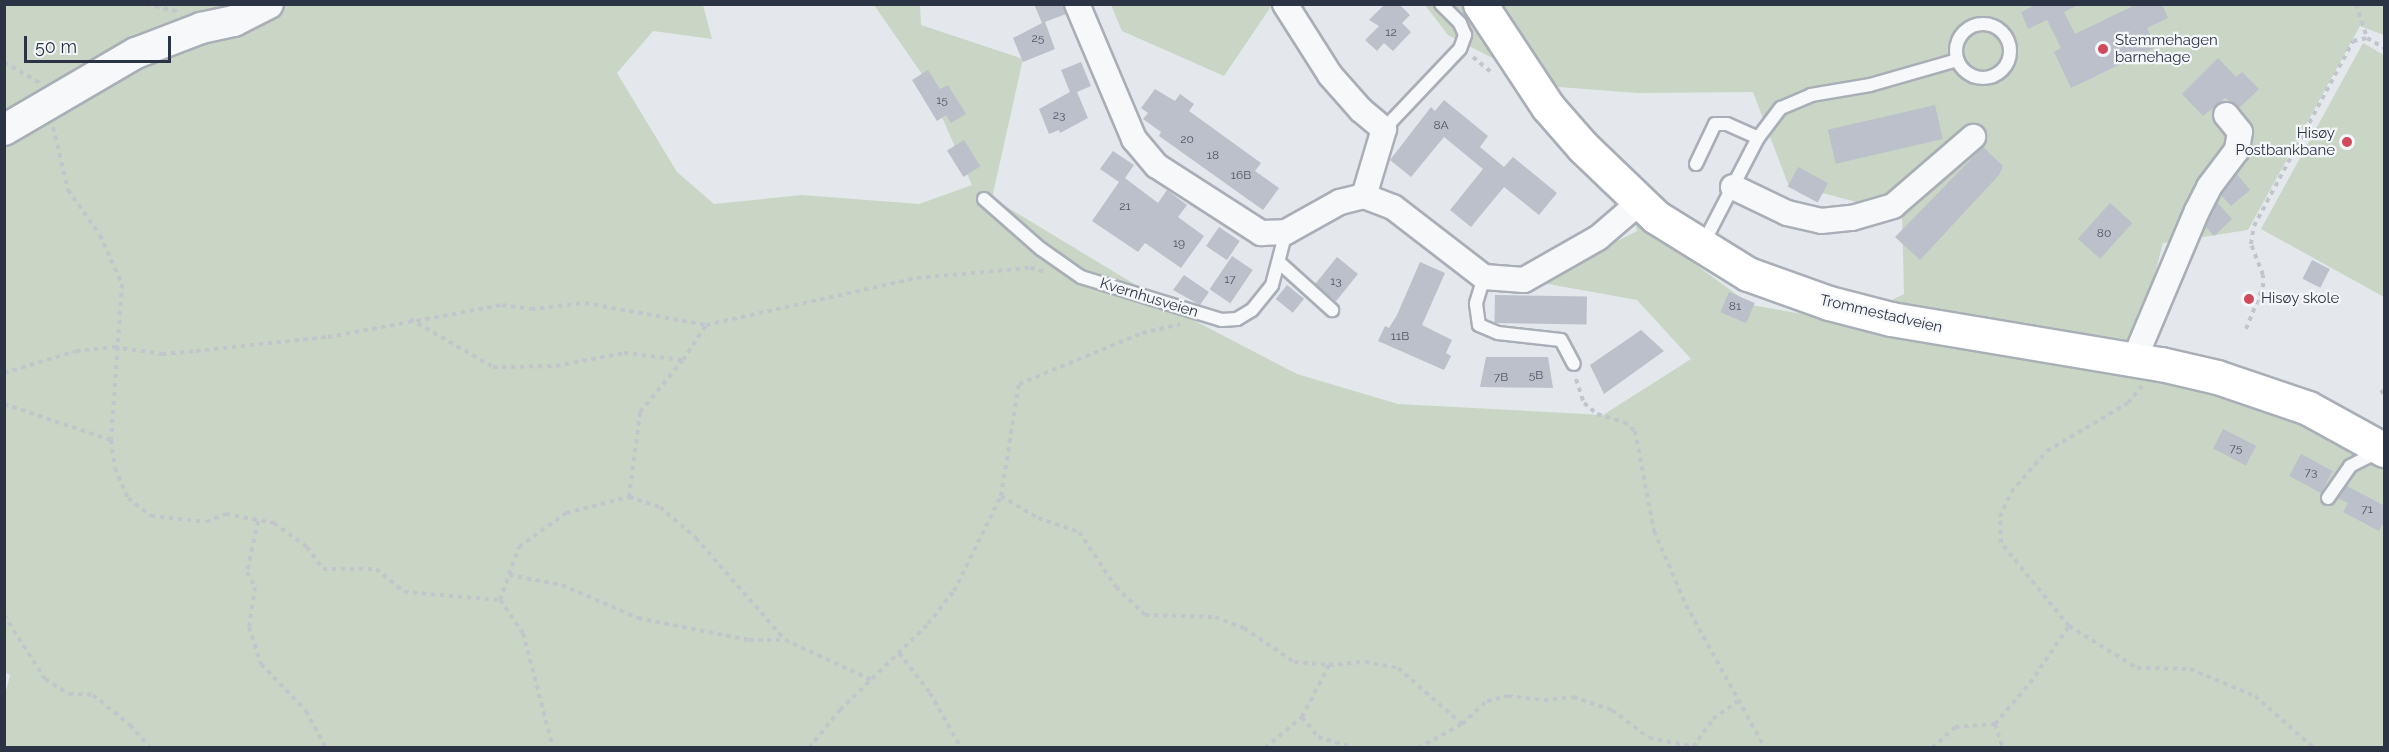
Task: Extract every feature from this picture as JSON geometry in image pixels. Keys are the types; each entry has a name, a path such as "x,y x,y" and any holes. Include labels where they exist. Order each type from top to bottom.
{"main road":[{"name":"Trommestadveien","path":"1480,4 1548,107 1582,147 1640,202 1701,248 1748,274 1829,303 1960,332 2147,362 2265,391 2345,425 2384,449"}],"street":[{"path":"4,130 136,53 201,28 234,21 268,4"},
{"path":"1077,4 1134,139 1156,166 1262,233 1286,232 1340,202 1364,196 1394,207 1484,278 1524,280 1554,266 1598,238 1640,202"},
{"path":"1285,4 1330,75 1361,110 1384,129 1364,196"},
{"path":"2147,362 2197,211 2237,150 2240,132 2226,115"},
{"path":"1733,187 1787,213 1821,221 1852,218 1893,206 1973,137"}],"lane":[{"path":"1384,129 1460,49 1465,35 1460,23 1441,4"},
{"path":"1976,25 2001,30 2010,45 2002,71 1986,78 1969,74 1957,60 1958,42 1976,25"},
{"path":"1701,248 1769,119 1794,100 1870,85 1957,60"},
{"path":"1696,164 1715,124 1727,124 1758,138"},
{"name":"Kvernhusveien","path":"984,199 1041,249 1081,277 1205,315 1237,319 1252,310 1272,285 1281,264 1286,232"},
{"path":"1281,264 1332,310"},
{"path":"1484,278 1476,304 1479,325 1498,333 1561,339 1574,364"},
{"path":"2328,498 2350,466 2384,449"}],"path":[{"path":"2356,4 2367,38"},
{"path":"2246,328 2263,287 2263,275 2251,244 2254,225 2354,41 2367,38 2385,48"},
{"path":"1460,49 1496,78"},
{"path":"4,62 54,99 68,190 100,235 122,284 114,347 111,440 115,468 128,498 151,516 207,522 226,514 274,523 307,547 323,568 376,569 404,592 500,600"},
{"path":"4,373 76,351 114,347 162,354 328,337 410,319 502,305 531,309 585,303 706,325 917,278 1029,268 1073,282 1081,277"},
{"path":"809,747 840,710 899,653 954,591 1001,496 1020,384 1142,333 1205,315"},
{"path":"410,319 493,367 556,366 624,353 683,360"},
{"path":"629,497 640,412 683,360 706,325"},
{"path":"2147,362 2128,403 2047,451 2011,492 2000,517 2001,543 2069,626 2137,668 2190,669 2255,696 2314,747"},
{"path":"2381,390 2385,395"},
{"path":"1579,397 1597,414 1624,422 1635,431 1654,531 1686,605 1765,747"},
{"path":"4,404 111,440"},
{"path":"1001,496 1038,518 1079,532 1116,587 1145,615 1215,617 1244,628 1294,662 1329,665 1365,662 1398,668 1462,724"},
{"path":"500,600 519,547 566,513 629,497 660,507 696,538 785,640 872,680"},
{"path":"258,521 247,572 255,587 249,627 261,664 306,711 326,747"},
{"path":"509,575 562,585 638,618 748,640 785,640"},
{"path":"500,600 523,633 553,747"},
{"path":"4,615 45,679 69,694 93,695 130,725 150,747"},
{"path":"1932,747 1955,727 1995,724 2030,683 2069,626"},
{"path":"899,653 930,693 961,747"},
{"path":"1265,747 1302,717 1329,665"},
{"path":"1418,747 1462,724 1486,701 1508,696 1544,700 1573,697 1612,710 1649,738 1702,747"},
{"path":"1693,747 1713,719 1738,701"},
{"path":"1302,717 1318,736 1354,747"},
{"path":"1995,724 2003,747"}],"green space":[{"path":"5,5 703,5 712,39 653,31 617,73 677,172 714,204 802,195 919,204 972,185 924,77 874,5 920,5 921,25 1023,59 992,198 1197,322 1297,374 1398,404 1603,415 1691,359 1637,300 1537,282 1637,231 1623,173 1662,240 1751,305 1832,319 1865,313 1904,294 1902,214 1788,184 1753,92 1637,93 1546,86 1448,35 1425,5 2384,5 2384,35 2360,26 2248,230 2163,243 2141,326 2123,349 2163,382 2276,411 2384,461 2384,747 5,748 5,695 10,675 5,672"},
{"path":"1111,5 1272,5 1224,76 1122,31"},
{"name":"Hisøy Postbankbane","path":"2363,43 2384,55 2384,297 2261,229"}],"building":[{"path":"1034,4 1063,4 1066,14 1045,22 1055,49 1023,62 1013,38 1042,23"},
{"path":"1385,4 1399,4 1410,15 1402,23 1411,32 1393,51 1384,43 1377,51 1365,40 1379,26 1369,20"},
{"path":"2037,4 2080,4 2064,12 2075,34 2137,4 2162,4 2168,18 2147,28 2156,47 2071,88 2054,52 2061,48 2047,20 2028,29 2021,12"},
{"path":"2218,58 2236,77 2242,72 2259,89 2239,108 2225,98 2203,116 2182,94"},
{"path":"1081,62 1091,86 1077,92 1088,118 1060,133 1059,130 1049,134 1039,109 1070,92 1061,70"},
{"path":"928,70 940,89 948,85 966,114 951,123 946,115 937,121 912,80"},
{"path":"1155,89 1175,101 1180,94 1194,104 1189,111 1261,163 1255,171 1279,188 1263,210 1159,136 1161,132 1143,119 1148,113 1141,108"},
{"path":"1444,100 1488,136 1480,147 1504,167 1513,157 1557,193 1539,215 1504,187 1471,227 1450,210 1483,169 1444,137 1411,177 1390,160 1431,107 1435,111"},
{"path":"1935,105 1943,139 1836,164 1828,130"},
{"path":"964,140 980,166 963,177 947,151"},
{"path":"1983,147 2003,166 1999,175 1920,260 1895,237"},
{"path":"1113,151 1134,165 1125,178 1158,203 1167,190 1187,205 1178,217 1204,236 1181,268 1145,243 1138,252 1092,221 1119,182 1100,169"},
{"path":"1798,167 1828,183 1818,202 1788,186"},
{"path":"2237,174 2250,190 2231,206 2221,195"},
{"path":"2217,202 2232,219 2214,236 2206,227"},
{"path":"2110,203 2132,223 2100,259 2078,239"},
{"path":"1219,227 1240,241 1227,260 1206,246"},
{"path":"1232,256 1253,270 1230,303 1210,289"},
{"path":"1337,257 1358,274 1336,301 1315,284"},
{"path":"2312,260 2330,269 2320,288 2302,279"},
{"path":"1420,262 1445,273 1422,325 1452,340 1446,353 1451,356 1444,370 1378,341 1385,326 1389,328 1397,315"},
{"path":"1184,275 1209,292 1200,305 1173,290"},
{"path":"1287,285 1304,299 1293,313 1276,299"},
{"path":"1729,292 1755,303 1746,323 1720,312"},
{"path":"1495,295 1587,297 1586,325 1495,323"},
{"path":"1641,330 1664,351 1604,394 1590,365"},
{"path":"1486,357 1548,357 1553,388 1480,387"},
{"path":"2223,429 2256,446 2246,465 2213,449"},
{"path":"2301,454 2333,471 2321,493 2289,476"},
{"path":"2347,486 2385,506 2385,520 2379,531 2343,512 2348,503 2338,498"}],"place":[{"name":"Stemmehagen barnehage","path":"2103,49"},
{"name":"Hisøy Postbankbane","path":"2347,142"},
{"name":"Hisøy skole","path":"2249,299"}]}
